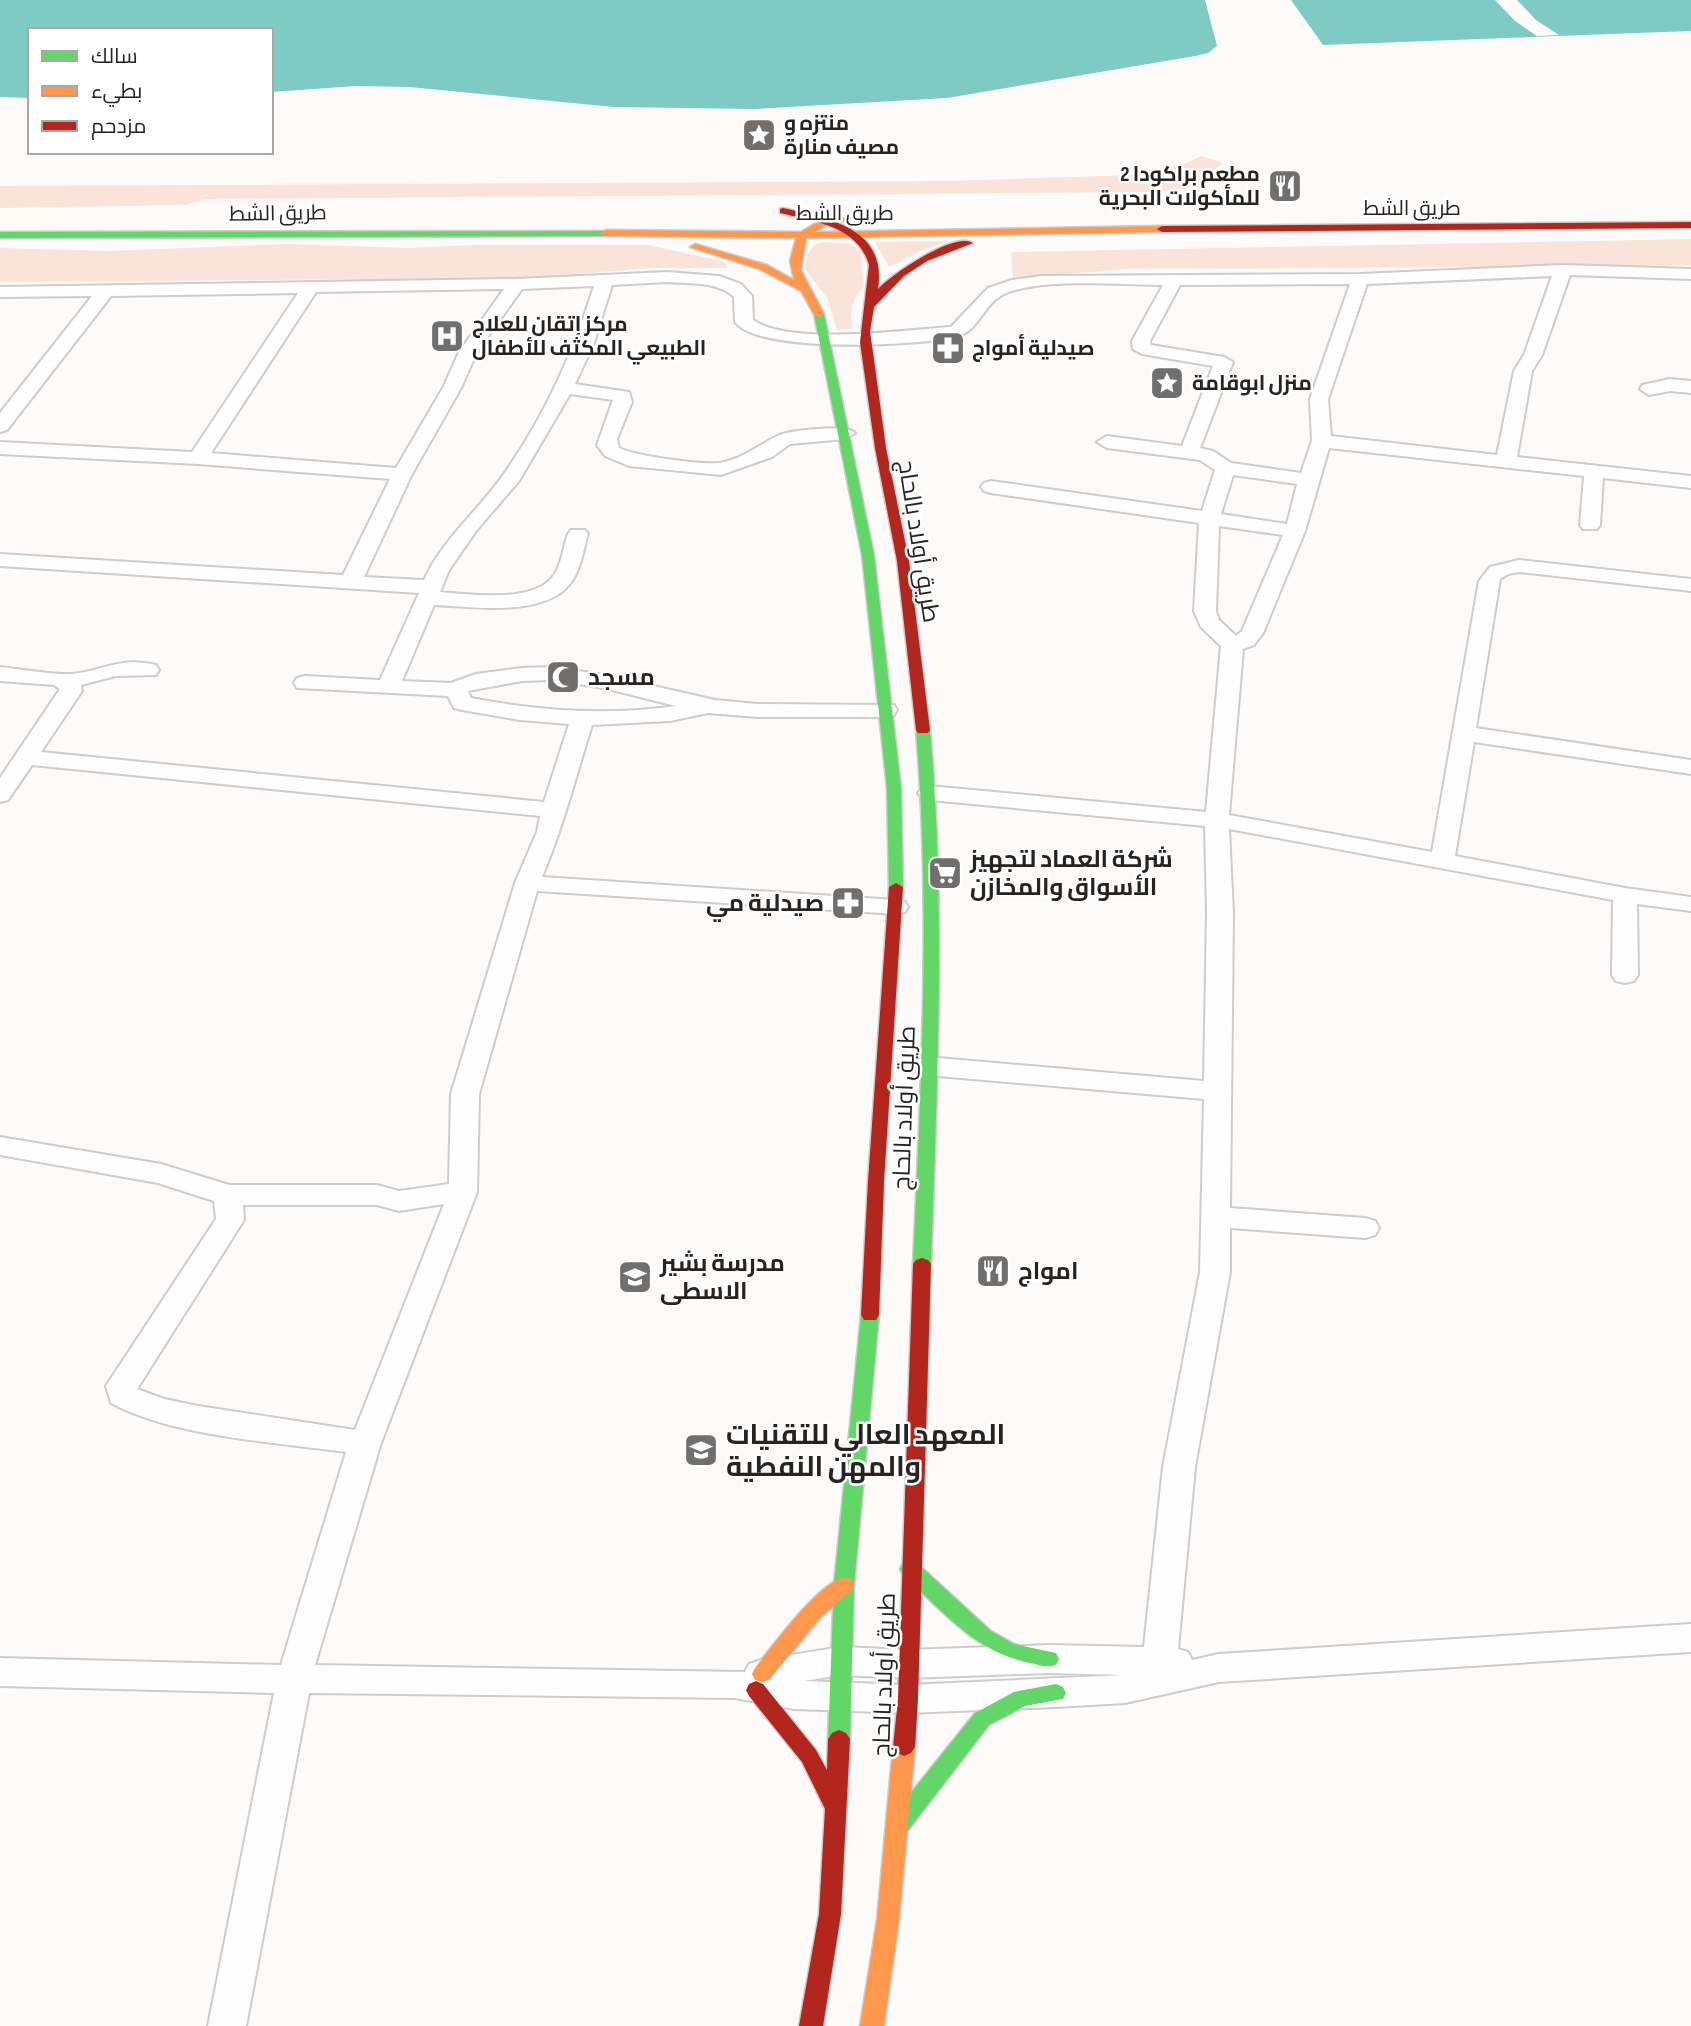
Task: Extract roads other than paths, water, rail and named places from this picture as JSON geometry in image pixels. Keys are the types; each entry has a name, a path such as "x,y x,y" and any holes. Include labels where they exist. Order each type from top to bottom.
{"main road":[{"name":"طريق الشط","path":"776,211 852,214 825,222 776,211"},
{"path":"0,220 141,218"},
{"path":"802,234 825,222 854,235"},
{"name":"طريق الشط","path":"0,235 624,232 854,235 1036,230 1691,225"},
{"path":"868,308 893,275 921,258 969,242 1036,230"},
{"path":"624,232 748,262 801,288"},
{"name":"طريق أولاد بالحاج","path":"802,234 793,258 794,274 818,311 826,339 868,555 894,788 896,907 876,1181 869,1341 844,1585 837,1811 830,1914 811,2026"},
{"name":"طريق أولاد بالحاج","path":"854,235 865,244 872,256 875,270 864,337 886,481 903,559 930,793 935,911 927,1066 908,1699 888,1920 872,2026"},
{"path":"910,1569 984,1637 1010,1651 1049,1659"},
{"path":"837,1811 808,1756 751,1682 814,1611 844,1585"},
{"path":"898,1826 968,1733 982,1719 1021,1699 1056,1693"}],"street":[{"path":"1506,461 1523,371 1532,355 1563,270"},
{"path":"0,292 517,284 667,277 719,281 735,288 743,296 744,322 751,330 774,337 826,339 962,329 981,302 991,293 1027,282 1360,279 1563,270 1691,274"},
{"path":"1232,645 1246,640 1252,633 1295,531 1308,480 1322,441 1319,399 1360,279"},
{"path":"1174,280 1141,341 1142,349 1224,362 1189,453"},
{"path":"388,687 439,570 468,527 509,481 563,388 585,343 604,282"},
{"path":"350,583 402,474 452,388 468,352 517,284"},
{"path":"198,458 310,288"},
{"path":"0,426 106,290"},
{"path":"1649,389 1691,387"},
{"path":"563,388 622,396 625,399 609,431 607,445 612,452 629,460 727,469 765,453 785,439 845,433"},
{"path":"1322,441 1691,482"},
{"path":"1107,442 1206,455 1225,468 1308,480"},
{"path":"0,448 198,458 402,474"},
{"path":"1160,1660 1180,1467 1215,1272 1220,914 1217,820 1232,645 1209,622 1205,611 1209,520 1225,468"},
{"path":"1590,525 1594,470"},
{"path":"990,487 1295,531"},
{"path":"0,560 350,583 517,601 540,595 556,587 564,578 578,534"},
{"path":"1442,862 1462,733 1489,581 1493,573 1502,568 1519,566 1691,585"},
{"path":"0,674 67,682 97,671 115,668 148,670"},
{"path":"456,690 461,684 512,675 566,674 715,707"},
{"path":"0,795 71,691 67,682"},
{"path":"305,684 456,690"},
{"path":"456,690 461,704 495,711 583,717 652,715 715,707 886,710"},
{"path":"227,2026 294,1679 365,1443 463,1192 465,1094 527,883 550,832 553,810 583,717"},
{"path":"1462,733 1691,767"},
{"path":"26,758 553,810"},
{"path":"930,793 1217,820 1625,895 1691,904"},
{"path":"527,883 896,907"},
{"path":"1625,895 1625,975"},
{"path":"927,1066 1216,1091"},
{"path":"0,1146 161,1174 228,1195 377,1195 399,1201 463,1192"},
{"path":"228,1195 230,1220 121,1386 122,1395 127,1400 170,1413 365,1443"},
{"path":"1214,1217 1365,1228"},
{"path":"751,1682 794,1695 908,1699 1056,1693 1125,1689 1219,1668 1691,1638"},
{"path":"0,1672 294,1679 751,1682 841,1661 908,1664 1049,1659 1160,1660 1219,1668"}],"water":[{"path":"0,0 1205,0 1217,46 1208,53 1195,56 947,98 755,109 614,107 409,87 356,86 273,92 273,28 28,28 28,98 0,97"},
{"path":"1291,0 1691,0 1691,31 1323,45"}],"place":[{"name":"منتزه و مصيف منارة","path":"759,135"},
{"name":"مطعم براكودا 2 للمأكولات البحرية","path":"1285,186"},
{"name":"مركز إتقان للعلاج الطبيعي المكثف للأطفال","path":"447,336"},
{"name":"صيدلية أمواج","path":"948,348"},
{"name":"منزل ابوقامة","path":"1167,383"},
{"name":"مسجد","path":"563,677"},
{"name":"شركة العماد لتجهيز الأسواق والمخازن","path":"945,873"},
{"name":"صيدلية مي","path":"848,903"},
{"name":"امواج","path":"993,1271"},
{"name":"مدرسة بشير الاسطى","path":"635,1277"},
{"name":"المعهد العالي للتقنيات والمهن النفطية","path":"701,1450"}]}
